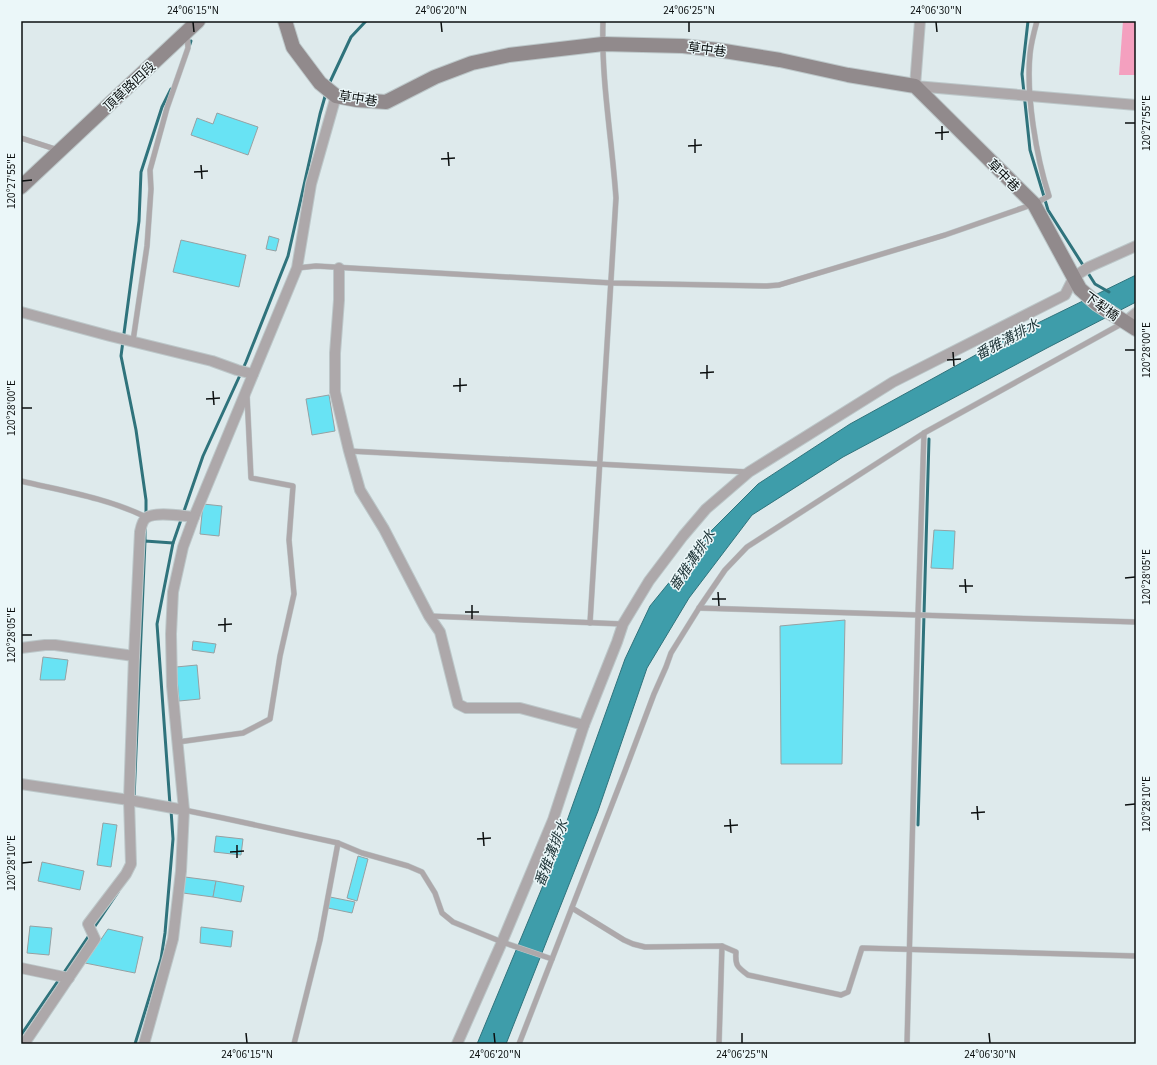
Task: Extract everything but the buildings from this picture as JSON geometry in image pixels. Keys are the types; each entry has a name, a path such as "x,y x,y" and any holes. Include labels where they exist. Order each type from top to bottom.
{"street":[{"name":"頂草路四段","path":"21,187 198,21"},
{"name":"草中巷","path":"285,21 293,47 320,83 334,94 357,100 386,102 435,77 472,62 516,54 602,44 683,46 718,50 780,60 848,75 915,86 1034,204 1077,283"},
{"path":"920,21 915,86 1136,105"},
{"path":"144,1044 173,939 181,871 184,810 172,686 171,634 173,592 182,547 246,389 245,372 297,268 310,184 334,94"},
{"path":"457,1044 553,820 584,725 623,624 649,581 683,536 706,509 749,472 893,382 1065,295 1077,283 1088,267 1136,246"},
{"path":"339,268 339,300 335,353 335,392 349,451 360,490 384,529 429,616 440,632 458,704 466,708 520,708 584,725"},
{"name":"下犁橋","path":"1077,283 1097,304 1130,325"},
{"path":"21,312 212,361 245,372"},
{"path":"1130,325 1136,313"},
{"path":"24,1044 95,938 88,924 126,874 131,864 129,800 134,656 140,532 142,524 146,517 158,514 194,517"},
{"path":"21,648 55,645 134,656"},
{"path":"21,784 129,800 184,810"},
{"path":"21,968 69,978"}],"lane":[{"path":"590,623 616,198 614,160 606,99 602,44 603,21"},
{"path":"297,268 316,266 612,283 767,286 779,285 945,235 1034,204 1049,196 1042,174 1030,95 1030,54 1037,21"},
{"path":"133,341 147,246 151,189 150,170 167,108 188,48 187,31"},
{"path":"21,138 59,151"},
{"path":"519,1044 671,653 725,570 747,546 924,433 1130,325"},
{"path":"178,742 243,733 270,719 280,656 294,594 289,540 293,486 251,478 246,389"},
{"path":"907,1044 924,433"},
{"path":"349,451 749,472"},
{"path":"21,481 103,500 146,517"},
{"path":"699,608 1136,622"},
{"path":"429,616 623,624"},
{"path":"184,810 338,844 362,853 408,866 422,872 435,893 442,913 453,922 502,942 552,959"},
{"path":"294,1044 320,940 338,844"},
{"path":"572,908 633,944 645,947 722,946 736,952 736,962 738,968 748,974 841,995 848,992 862,948 1136,956"},
{"path":"719,1044 722,946"}],"shaded area":[{"path":"1123,21 1136,21 1136,75 1119,75"}],"water":[{"name":"番雅溝排水","path":"1136,275 1136,302 843,457 752,515 689,598 647,668 598,811 506,1044 477,1044 549,871 625,659 650,606 711,531 758,484 850,424 1001,341"}],"waterway":[{"path":"329,84 351,37 366,21"},
{"path":"1028,21 1022,74 1030,150 1048,210 1095,284 1109,292"},
{"path":"189,47 191,41"},
{"path":"146,515 146,500 136,430 121,356 139,221 141,172 162,107 171,89"},
{"path":"170,805 157,624 173,543 203,456 246,362 288,256 326,93"},
{"path":"918,825 929,439"},
{"path":"145,526 145,541"},
{"path":"134,799 145,541 173,543"},
{"path":"135,1044 161,959 165,933 173,839 171,810"},
{"path":"93,929 118,892"},
{"path":"63,974 90,934"},
{"path":"21,1035 60,978"}]}
